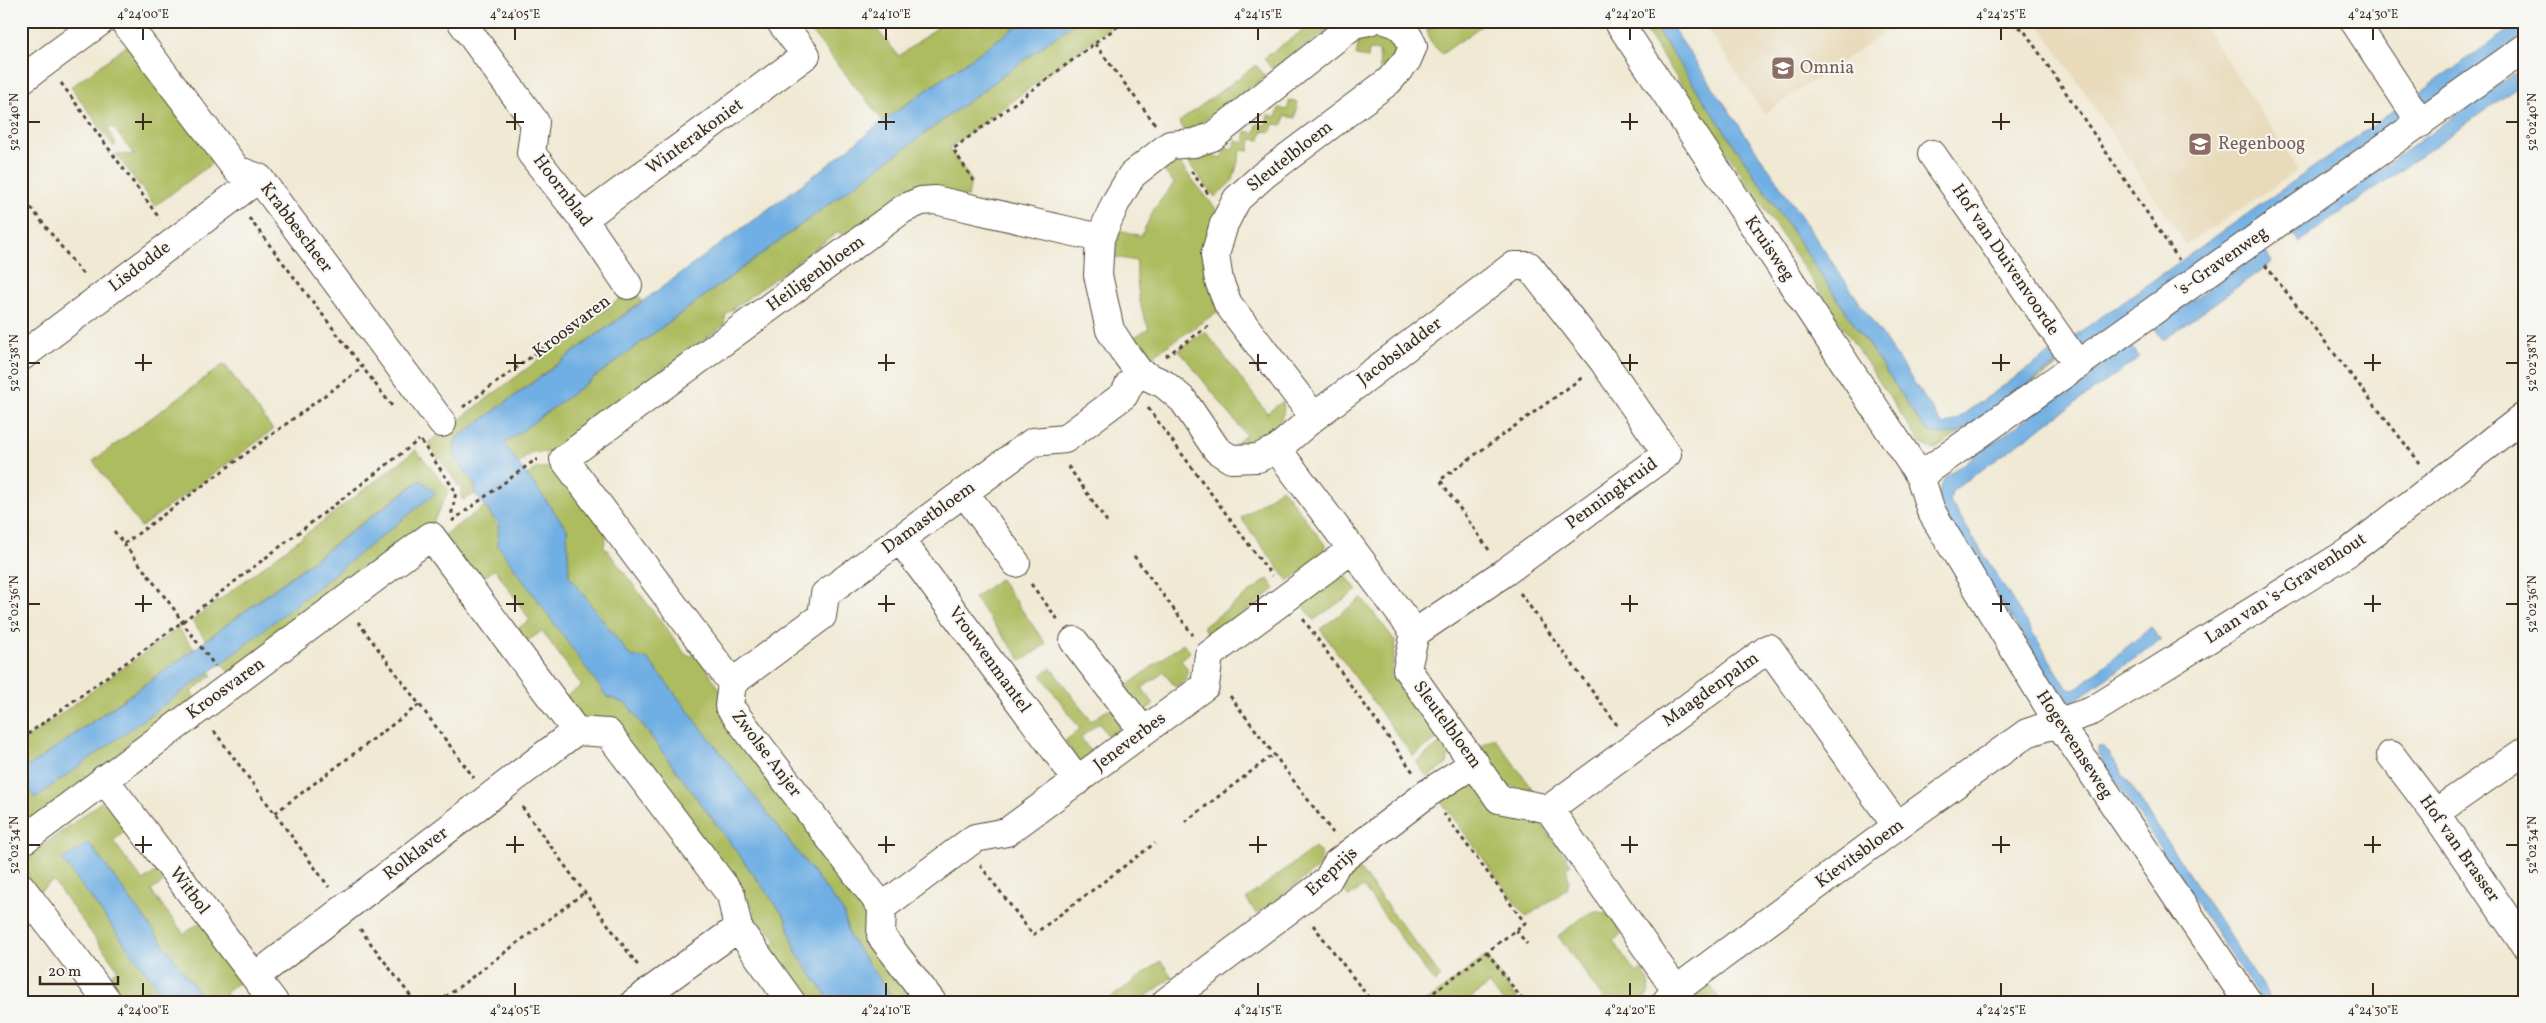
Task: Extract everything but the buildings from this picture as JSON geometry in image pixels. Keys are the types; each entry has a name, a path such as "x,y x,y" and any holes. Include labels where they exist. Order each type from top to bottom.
{"street":[{"path":"21,80 101,21"},
{"name":"Krabbescheer","path":"124,21 237,170 259,178 442,423"},
{"name":"Hoornblad","path":"461,21 534,122 531,153 583,219 628,285"},
{"name":"Winterakoniet","path":"583,219 806,55 780,21"},
{"path":"1369,21 1354,24 1212,137 1194,143 1170,145 1132,175 1116,202 1100,238 1098,275 1110,330 1135,378 1164,384 1183,400 1217,450 1231,459 1258,458 1276,449 1415,633"},
{"name":"Kruisweg","path":"1618,21 1920,476"},
{"path":"2354,21 2414,111"},
{"name":"Sleutelbloem","path":"1314,417 1232,309 1219,281 1215,255 1227,218 1237,199 1265,174 1389,81 1407,60 1413,46 1402,24"},
{"name":"'s-Gravenweg","path":"1920,476 2078,365 2414,111 2525,48"},
{"name":"Hof van Duivenvoorde","path":"1932,154 2078,365"},
{"name":"Lisdodde","path":"21,357 259,178"},
{"name":"Heiligenbloem","path":"564,459 903,209 921,201 935,200 1100,238"},
{"name":"Jacobsladder","path":"1276,449 1314,417 1513,266 1529,266"},
{"name":"Penningkruid","path":"1415,633 1505,572 1667,454 1604,362 1529,266"},
{"name":"Damastbloem","path":"732,683 822,616 825,594 1033,442 1065,439 1124,395 1135,378"},
{"name":"Laan van 's-Gravenhout","path":"2058,722 2092,711 2342,556 2435,483 2524,419"},
{"name":"Zwolse Anjer","path":"564,459 732,683 729,706 882,907"},
{"name":"Hogeveenseweg","path":"1920,476 1931,511 2058,722 2248,1002"},
{"path":"964,492 1016,564"},
{"path":"440,529 576,731 608,733 731,895 738,928 791,1002"},
{"name":"Kroosvaren","path":"21,842 440,529"},
{"name":"Vrouwenmantel","path":"900,539 1078,781"},
{"path":"1208,660 1287,597 1351,550"},
{"name":"Sleutelbloem","path":"1415,633 1407,669 1499,799 1549,809"},
{"path":"1074,641 1143,731"},
{"name":"Maagdenpalm","path":"1549,809 1769,648 1897,826"},
{"name":"Jeneverbes","path":"882,907 974,838 1007,832 1205,686 1208,660"},
{"name":"Kievitsbloem","path":"1671,998 1897,826 2027,733 2058,722"},
{"name":"Rolklaver","path":"255,977 576,731"},
{"path":"2435,813 2525,750"},
{"name":"Hof van Brasser","path":"2391,755 2435,813 2525,945"},
{"name":"Ereprijs","path":"1166,1002 1327,881 1337,863 1428,792 1475,763"},
{"name":"Witbol","path":"104,780 274,1002"},
{"path":"1549,809 1671,998"},
{"path":"21,887 108,1002"},
{"path":"882,907 881,936 932,1002"},
{"path":"645,995 738,928"}],"path":[{"path":"968,208 974,181 953,149 1125,21"},
{"path":"2004,21 2023,29 2177,257"},
{"path":"1095,44 1227,218"},
{"path":"46,62 176,241"},
{"path":"21,195 101,297"},
{"path":"234,197 397,412"},
{"path":"21,210 29,205"},
{"path":"2270,272 2435,483"},
{"name":"Kroosvaren","path":"21,739 182,622 420,442 442,423 628,285"},
{"path":"1232,309 1135,378 1287,597 1525,923 1421,1002"},
{"path":"124,544 363,367"},
{"path":"414,434 456,492 440,529"},
{"path":"1050,441 1108,523"},
{"path":"472,506 525,466"},
{"path":"114,531 220,673"},
{"path":"1134,556 1274,754 1349,854"},
{"path":"1016,564 1074,641"},
{"path":"342,602 420,704 585,892 645,995"},
{"path":"275,813 420,704"},
{"path":"198,710 415,1002"},
{"path":"1185,822 1274,754"},
{"path":"965,845 1033,935 1155,843"},
{"path":"439,1002 585,892"},
{"path":"1297,904 1372,1002"},
{"path":"1516,930 1528,944"},
{"path":"1487,952 1524,1002"}],"shaded area":[{"name":"Omnia","path":"1702,21 1902,21 1764,114"},
{"name":"Regenboog","path":"2037,21 2201,21 2299,170 2186,245"}],"green space":[{"path":"803,21 870,21 899,56 938,27 935,21 1024,21 883,121"},
{"path":"1077,21 1119,21 949,148 971,180 968,197 911,186 846,235 838,232 726,314 724,325 553,453 532,452 518,464 504,444"},
{"path":"1316,21 1341,21 1272,69 1264,58"},
{"path":"1439,21 1488,21 1442,54 1431,43 1427,30"},
{"path":"1639,21 1651,21 1924,428 1935,435 2067,360 1934,450 1921,444"},
{"path":"1361,29 1386,29 1395,42 1394,58 1380,70 1379,51 1369,50 1368,58 1356,56"},
{"path":"128,45 215,161 155,206 116,154 134,155 113,127 108,130 116,144 114,147 71,87"},
{"path":"1256,65 1266,77 1186,133 1179,122"},
{"path":"1290,100 1298,102 1295,118 1285,116 1283,125 1273,124 1271,132 1262,131 1260,140 1251,139 1249,151 1241,150 1233,180 1215,197 1186,160 1204,147 1215,151 1214,157 1222,159 1225,147 1233,149 1235,141 1244,143 1246,131 1255,133 1257,124 1266,125 1268,115 1276,117 1279,108 1287,110"},
{"path":"1177,160 1219,213 1217,312 1151,357 1143,354 1130,339 1149,329 1139,296 1137,261 1114,257 1120,230 1141,236 1154,209 1174,183 1161,168"},
{"path":"633,289 642,301 456,439 454,455 475,485 475,494 462,500 461,489 428,443"},
{"path":"1205,331 1267,413 1283,401 1284,409 1278,424 1248,450 1231,448 1246,435 1179,350"},
{"path":"224,364 273,430 141,527 93,461"},
{"path":"416,450 449,490 432,524 231,675 222,663 435,493 420,480 206,640 192,621"},
{"path":"559,467 607,533 604,546 686,655 698,657 872,913 915,1002 896,1002 850,938 843,911 648,659 630,656 569,576 567,529 527,475 537,468"},
{"path":"1282,488 1325,545 1324,556 1288,581 1241,518"},
{"path":"485,506 607,697 627,704 785,917 797,954 831,1002 800,1002 763,953 777,941 764,925 750,936 754,909 611,724 577,718 563,698 582,686 542,631 523,644 514,631 530,620 495,569 478,582 441,537"},
{"path":"1334,574 1347,577 1357,590 1314,620 1298,599"},
{"path":"1000,579 1046,644 1022,661 974,598"},
{"path":"1268,579 1275,589 1211,638 1203,627"},
{"path":"1362,598 1396,642 1391,675 1439,737 1413,756 1320,629"},
{"path":"178,628 194,649 21,772 21,743"},
{"path":"1183,643 1190,652 1181,660 1187,668 1187,679 1175,687 1164,672 1142,688 1154,704 1139,715 1119,692"},
{"path":"1051,668 1091,721 1107,710 1113,709 1126,729 1111,740 1099,723 1081,737 1091,753 1079,763 1065,741 1080,729 1041,675"},
{"path":"210,671 212,675 191,692 196,699 34,820 21,821 21,780 35,798"},
{"path":"1494,737 1534,791 1502,785 1476,750"},
{"path":"1441,743 1449,753 1447,764 1427,777 1416,762"},
{"path":"1460,779 1472,783 1535,815 1571,864 1566,868 1569,880 1567,889 1526,917 1438,797"},
{"path":"105,799 132,826 113,841 143,881 161,868 169,878 151,891 184,934 204,919 245,978 225,992 232,1002 206,1002 89,843 63,860 168,1002 142,1002 138,997 131,1002 124,1002 106,979 118,969 53,881 38,892 29,879 26,865 32,854"},
{"path":"1315,847 1322,855 1318,868 1257,914 1246,899"},
{"path":"1351,858 1441,977 1435,983 1363,887 1349,897 1336,879"},
{"path":"1596,911 1610,915 1622,934 1613,941 1636,973 1641,970 1649,980 1648,995 1640,1002 1606,1002 1558,936 1587,914"},
{"path":"1486,956 1519,1002 1503,1002 1489,984 1466,1002 1426,1002"},
{"path":"1161,961 1172,977 1139,1002 1108,1000"},
{"path":"1706,979 1721,1001 1691,1002 1693,990"}],"water":[{"path":"1024,21 1077,21 504,444 567,529 569,576 630,656 648,659 843,911 850,938 896,1002 831,1002 797,954 785,917 627,704 607,697 497,544 499,524 475,494 475,485 454,455 456,439 828,165 883,121"},
{"path":"1651,21 1668,21 1943,425 1955,420 2521,21 2525,21 2525,35 1960,432 1946,435 1933,433 1924,428"},
{"path":"2525,66 2525,82 2299,242 2291,232"},
{"path":"2264,250 2272,262 2163,340 2154,327"},
{"path":"2130,345 2139,358 1952,491 1950,501 2068,689 2075,690 2151,627 2161,640 2074,701 2064,699 1938,505 1939,491 1945,477"},
{"path":"421,480 436,493 222,663 35,798 21,780 21,772 165,671"},
{"path":"2098,747 2102,747 2109,753 2273,1002 2262,1002 2098,754"},
{"path":"89,843 206,1002 168,1002 62,859"}],"place":[{"name":"Omnia","path":"1783,68"},
{"name":"Regenboog","path":"2200,144"}]}
